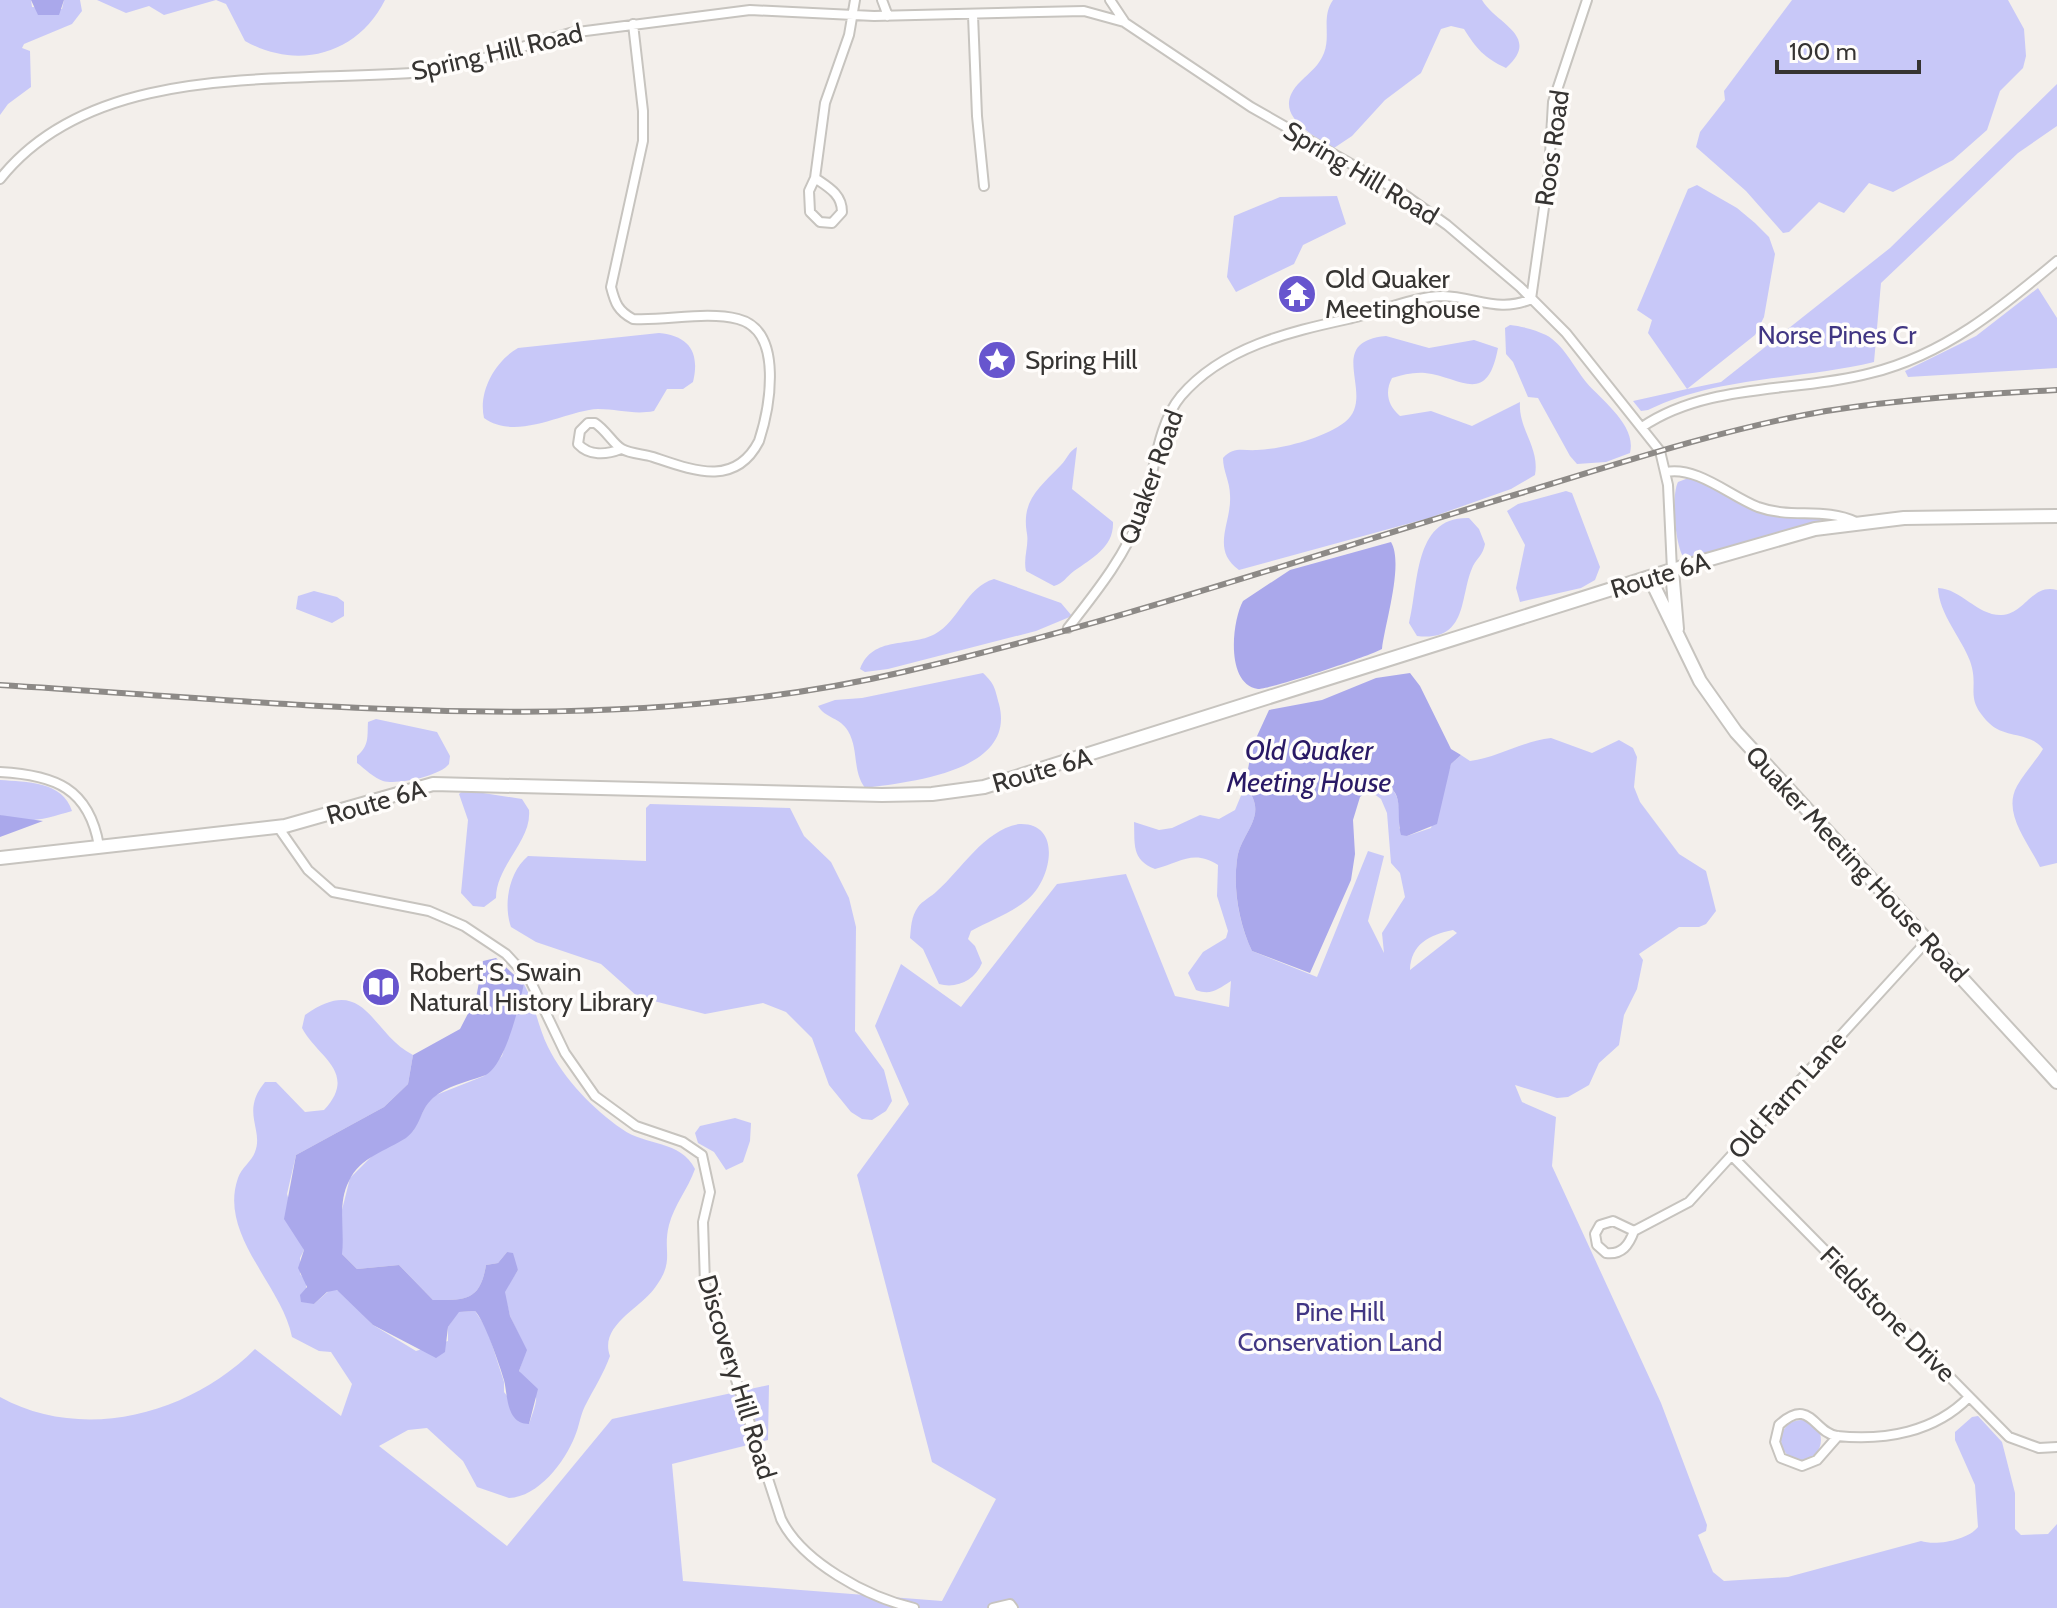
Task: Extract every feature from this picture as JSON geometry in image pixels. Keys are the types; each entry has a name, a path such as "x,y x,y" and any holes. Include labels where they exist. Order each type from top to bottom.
{"main road":[{"name":"Route 6A","path":"0,858 278,827 433,784 882,795 932,794 984,787 1792,535 1856,522 1945,516 2057,516"},
{"name":"Quaker Meeting House Road","path":"1672,570 1678,632"},
{"name":"Quaker Meeting House Road","path":"1650,578 1700,681 1736,732 2057,1082"}],"street":[{"path":"815,178 834,191 842,204 842,212 832,223 820,222 810,212 809,191 815,178 825,103 854,15 855,0"},
{"path":"882,0 888,16"},
{"path":"1077,10 1087,0"},
{"path":"1110,0 1124,22"},
{"name":"Roos Road","path":"1531,299 1549,172 1553,102 1587,0"},
{"name":"Spring Hill Road","path":"0,179 56,127 88,111 143,96 222,83 424,72 453,67 537,40 633,24 768,9 888,16 1077,10 1104,13 1124,22 1251,107 1402,193 1486,256 1531,299 1594,365 1660,451 1666,472 1672,570"},
{"path":"973,15 977,116 984,186"},
{"path":"621,449 595,423 588,423 580,431 578,444 587,451 602,453 621,449 708,473 734,468 753,452 759,441 769,371 761,338 745,321 719,317 633,319 622,313 614,301 611,287 643,141 643,111 633,24"},
{"path":"1642,427 1664,412 1704,399 1832,381 1908,362 1990,316 2057,261"},
{"name":"Quaker Road","path":"1068,628 1126,549 1143,509 1164,431 1180,398 1209,371 1265,340 1377,310 1441,296 1513,307 1531,299"},
{"path":"1666,472 1689,474 1761,508 1782,512 1834,513 1856,522"},
{"path":"0,772 39,777 79,796 90,814 99,846"},
{"name":"Discovery Hill Road","path":"278,827 308,870 333,892 429,911 464,926 506,954 530,980 565,1053 595,1096 636,1126 683,1142 702,1155 710,1192 703,1222 705,1284 781,1519 790,1537 816,1562 914,1608"},
{"name":"Old Farm Lane","path":"1634,1231 1689,1202 1927,941"},
{"name":"Fieldstone Drive","path":"1732,1156 2009,1437 2039,1448 2057,1447"},
{"path":"1613,1221 1634,1231 1629,1244 1619,1252 1606,1253 1595,1239 1600,1225 1613,1221"},
{"path":"1838,1436 1817,1460 1802,1466 1781,1458 1775,1442 1779,1425 1793,1415 1812,1417 1826,1431 1838,1436 1924,1429 1948,1416 1969,1397"},
{"path":"993,1608 1010,1604 1013,1608"}],"green space":[{"path":"0,0 31,0 32,7 62,9 64,0 80,0 82,11 72,24 24,44 22,48 30,51 31,87 8,104 0,115"},
{"path":"97,0 216,0 164,15 149,6 126,13"},
{"path":"216,0 385,0 359,33 343,45 325,52 285,55 245,41 226,4"},
{"path":"1333,0 1482,0 1513,31 1519,47 1516,57 1506,68 1481,52 1464,29 1451,26 1441,29 1421,73 1385,100 1352,136 1334,148 1313,136 1296,120 1289,102 1292,92 1324,53 1329,6"},
{"path":"1792,0 2008,0 2024,29 2026,56 2023,68 2000,91 1987,130 1953,160 1893,192 1869,183 1844,213 1819,202 1789,232 1783,233 1746,191 1696,147 1700,132 1725,100 1724,91"},
{"name":"Norse Pines Cr","path":"2057,84 2057,126 2018,153 1881,283 1874,362 1702,391 1648,410 1641,411 1633,401 1721,382 1890,248"},
{"path":"1697,185 1737,208 1755,223 1769,237 1775,254 1764,317 1755,335 1687,389 1648,333 1652,320 1637,310 1688,189"},
{"path":"1337,196 1346,224 1303,245 1294,264 1236,292 1227,277 1234,216 1280,197"},
{"name":"Norse Pines Cr","path":"2038,288 2057,318 2057,368 1908,377 1905,371 1976,336"},
{"path":"1510,325 1542,333 1558,344 1586,382 1623,423 1631,443 1630,453 1606,462 1577,464 1538,398 1528,397 1513,362 1506,354 1505,328"},
{"path":"659,333 685,342 693,355 695,372 693,382 683,389 667,389 654,411 598,409 511,427 497,425 484,418 484,398 490,378 502,361 518,348"},
{"path":"1386,336 1429,348 1474,340 1498,348 1493,366 1480,383 1471,384 1425,373 1408,374 1392,378 1388,398 1400,416 1431,411 1472,426 1520,402 1522,421 1536,465 1535,475 1511,489 1429,518 1239,570 1230,562 1224,544 1230,495 1223,458 1235,450 1267,449 1303,442 1345,422 1354,411 1354,359 1357,348 1367,340"},
{"path":"1077,447 1072,489 1113,522 1112,531 1101,551 1054,586 1026,571 1027,512 1039,488"},
{"path":"1691,477 1760,511 1830,518 1685,559 1677,534 1675,498 1678,482"},
{"path":"1566,491 1572,493 1600,567 1595,580 1581,588 1520,602 1516,588 1525,545 1507,511 1518,504"},
{"path":"1469,518 1479,529 1485,544 1473,566 1459,614 1446,632 1417,636 1409,623 1428,540 1437,528 1451,520"},
{"path":"994,579 1061,603 1072,616 1036,631 888,669 865,672 860,669 874,651 935,634 976,589"},
{"path":"1938,588 1947,589 1985,611 2002,615 2017,610 2041,591 2057,590 2057,863 2040,867 2018,827 2013,807 2017,786 2043,749 2031,740 1995,728 1981,714 1974,699 1970,661 1942,607"},
{"path":"314,591 344,602 344,616 332,623 296,609 298,596"},
{"path":"983,673 994,687 999,704 1000,727 992,745 976,759 955,769 907,782 865,788 858,774 848,731 818,706 835,700 862,698"},
{"path":"376,719 437,732 450,756 449,764 428,776 408,781 390,782 376,778 357,763 357,756 367,740 368,722"},
{"name":"Pine Hill Conservation Land","path":"1551,738 1592,753 1619,740 1633,748 1637,757 1634,787 1640,802 1679,854 1706,871 1716,911 1706,924 1679,927 1639,954 1643,960 1637,989 1624,1015 1619,1045 1599,1063 1589,1085 1568,1097 1557,1098 1515,1085 1522,1102 1556,1117 1552,1166 1661,1403 1707,1525 1706,1531 1698,1535 1713,1572 1724,1581 1788,1577 1921,1541 1943,1542 1973,1532 1978,1527 1975,1485 1955,1440 1955,1432 1972,1417 1978,1416 2002,1442 2015,1493 2015,1529 2021,1535 2048,1534 2057,1524 2057,1608 0,1608 0,1397 32,1411 66,1418 100,1419 135,1415 168,1405 200,1390 229,1372 255,1349 341,1416 352,1384 331,1352 319,1351 292,1337 277,1298 244,1240 234,1199 239,1174 255,1152 254,1102 265,1082 276,1082 305,1112 324,1110 334,1097 337,1085 332,1066 302,1028 305,1015 325,1003 342,1000 355,1003 413,1055 408,1084 384,1107 296,1155 287,1194 304,1250 300,1258 300,1274 306,1281 306,1291 314,1304 331,1289 341,1291 373,1325 416,1351 448,1341 448,1327 458,1312 475,1311 487,1329 504,1382 504,1392 529,1424 536,1395 519,1371 526,1350 510,1316 504,1292 518,1270 507,1252 498,1263 486,1265 480,1286 470,1296 445,1300 433,1300 399,1265 357,1269 342,1254 342,1210 350,1178 372,1156 413,1131 428,1102 436,1095 484,1076 502,1056 524,984 548,1047 580,1092 622,1129 672,1148 689,1160 695,1169 669,1225 665,1271 654,1289 615,1327 608,1345 610,1356 583,1410 570,1446 557,1467 530,1492 509,1498 477,1487 463,1461 427,1428 408,1430 379,1446 507,1546 612,1419 769,1385 768,1440 672,1464 683,1581 942,1601 996,1499 932,1462 857,1175 909,1104 875,1026 901,964 961,1007 1057,884 1126,874 1175,996 1229,1007 1231,981 1214,991 1201,992 1196,990 1188,973 1203,952 1226,938 1228,931 1217,896 1218,865 1194,858 1155,869 1147,865 1136,850 1134,822 1159,830 1172,828 1200,815 1219,819 1235,810 1245,786 1252,797 1255,815 1239,850 1236,883 1238,907 1247,941 1252,951 1317,977 1368,851 1384,856 1368,921 1384,953 1382,933 1405,897 1400,873 1391,863 1387,813 1381,799 1370,791 1380,782 1392,789 1399,806 1399,828 1407,836 1431,828 1451,764 1461,755 1470,761 1481,759","holes":["1453,930 1457,933 1410,970 1414,953 1423,942 1444,932"]},
{"path":"0,780 32,783 52,789 61,794 72,811 27,820 0,815"},
{"path":"464,790 522,799 529,810 525,832 502,875 496,898 484,907 473,906 461,893 468,820 459,794"},
{"path":"650,804 790,808 804,836 831,862 849,898 856,927 855,1031 884,1070 892,1101 886,1111 872,1120 862,1119 851,1112 829,1085 812,1038 786,1012 763,1003 705,1014 638,997 601,964 536,942 511,927 509,889 516,871 528,856 646,861 646,808"},
{"path":"1019,824 1033,826 1042,832 1047,842 1047,867 1036,891 1021,905 971,931 968,939 975,946 982,963 975,974 959,984 939,984 923,949 910,938 916,911 984,842"},
{"path":"735,1118 751,1123 750,1141 743,1162 726,1170 714,1152 698,1143 695,1133 700,1126"},
{"path":"1801,1420 1815,1426 1821,1440 1815,1454 1801,1460 1787,1454 1781,1440 1787,1426"}],"water":[{"path":"31,0 64,0 59,15 38,15"},
{"path":"1391,542 1396,564 1395,579 1382,649 1280,684 1258,689 1247,685 1240,676 1234,651 1236,622 1243,601 1290,570"},
{"name":"Old Quaker Meeting House","path":"1410,673 1420,686 1451,749 1461,755 1451,764 1437,824 1407,836 1401,835 1397,796 1379,782 1360,797 1353,820 1355,854 1351,880 1310,973 1252,951 1238,906 1236,871 1239,850 1255,815 1252,797 1245,786 1252,747 1269,710 1322,700 1376,678"},
{"path":"0,815 43,821 0,837"},
{"path":"496,958 524,984 510,1035 498,1062 483,1076 438,1094 425,1107 411,1134 367,1160 354,1173 343,1199 342,1254 357,1269 399,1265 433,1300 445,1300 470,1296 480,1286 486,1265 498,1263 507,1252 513,1253 518,1270 505,1292 510,1316 527,1350 519,1371 538,1389 529,1424 521,1423 512,1414 495,1354 475,1311 459,1312 448,1327 445,1352 436,1358 373,1325 337,1290 327,1292 314,1304 301,1302 300,1295 307,1287 298,1268 304,1250 284,1219 296,1155 384,1107 408,1084 413,1055 460,1029 476,998 483,961"}],"railway":[{"path":"0,685 340,707 453,711 566,711 679,706 792,693 903,672 1059,632 1749,427 1884,403 2057,390"}],"place":[{"name":"Old Quaker Meetinghouse","path":"1297,294"},
{"name":"Spring Hill","path":"997,360"},
{"name":"Robert S. Swain Natural History Library","path":"381,987"}]}
